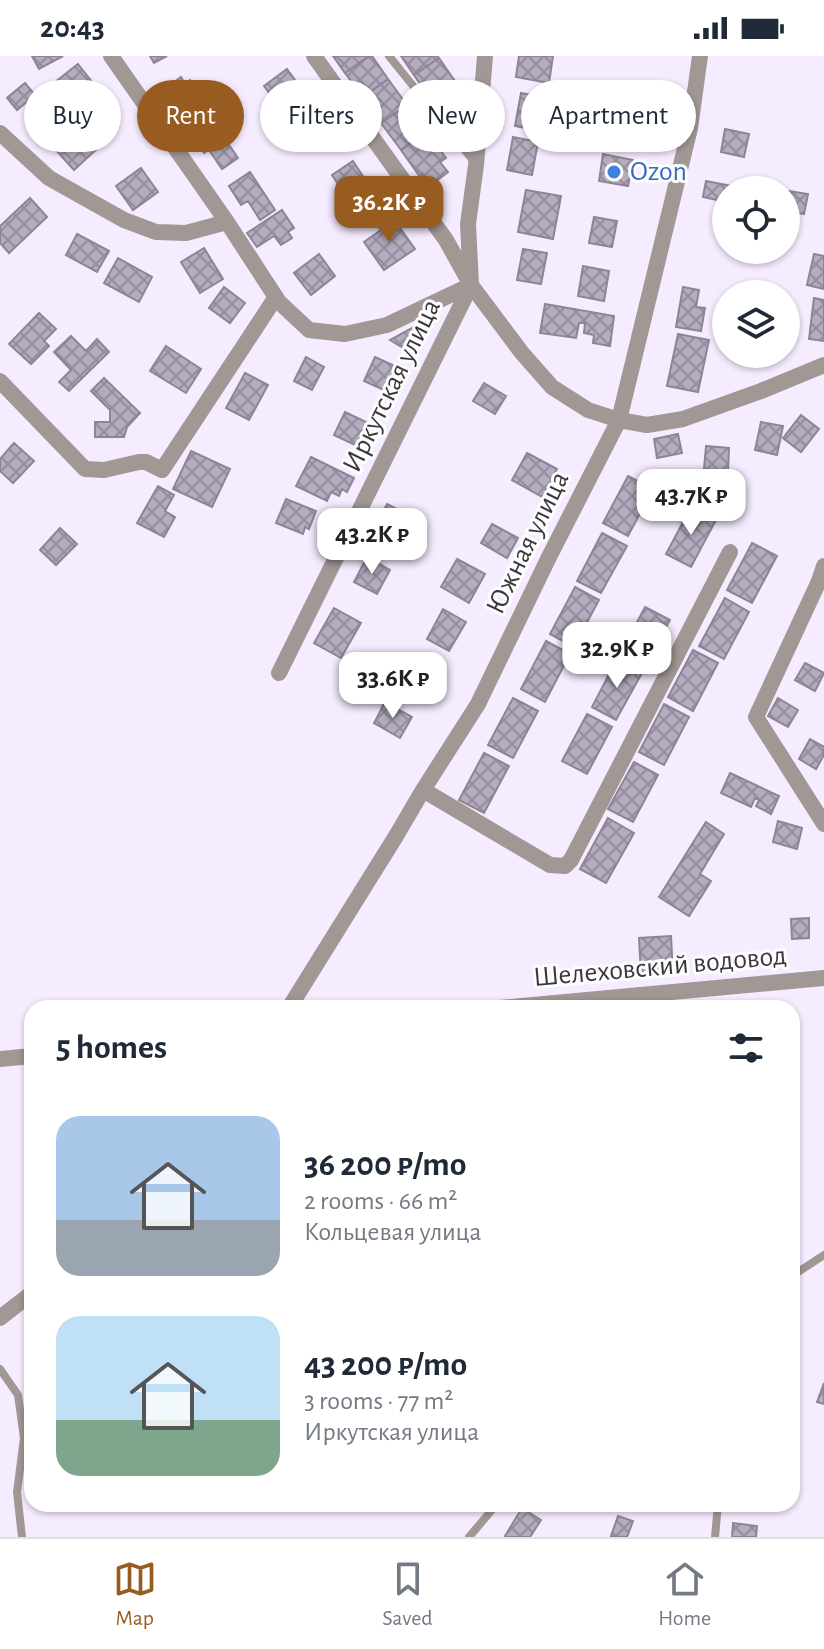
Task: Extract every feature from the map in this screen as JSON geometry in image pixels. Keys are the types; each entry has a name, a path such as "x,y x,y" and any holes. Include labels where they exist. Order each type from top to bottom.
{"street":[{"path":"111,56 276,297 309,330 345,334 387,325 471,285"},
{"path":"314,56 446,240 471,285 522,353 552,387 588,410 647,425 683,419 824,365"},
{"name":"Иркутская улица","path":"279,673 471,285 468,224 485,56"},
{"name":"Южная улица","path":"294,1000 478,704 619,420 690,128 700,56"},
{"path":"0,133 49,178 134,224 156,232 186,233 227,222"},
{"path":"0,381 85,469 104,470 146,462 162,470 276,297"},
{"path":"423,790 550,865 565,866 571,860 730,552"},
{"path":"824,566 756,717 824,824"},
{"name":"Шелеховский водовод","path":"586,1000 824,978"},
{"path":"0,1059 24,1057"},
{"path":"0,1318 24,1299"}],"lane":[{"path":"389,56 476,165"},
{"path":"800,1271 824,1255"},
{"path":"0,1369 18,1395 24,1438 17,1492 22,1537"},
{"path":"469,1537 490,1512"},
{"path":"715,1537 717,1512"}],"building":[{"path":"32,56 63,56 39,69"},
{"path":"150,56 167,56 154,63"},
{"path":"333,56 369,56 345,73"},
{"path":"372,56 388,79 382,83 382,80 350,80 345,73"},
{"path":"401,56 437,56 439,58 414,75"},
{"path":"519,56 553,56 549,80 516,77"},
{"path":"439,58 454,80 417,80 414,75"},
{"path":"78,64 91,80 58,80"},
{"path":"287,69 295,80 272,80"},
{"path":"388,79 398,93 398,111 382,122 382,83"},
{"path":"24,84 24,104 17,110 7,98"},
{"path":"521,93 521,127 515,126"},
{"path":"398,111 398,146 382,124"},
{"path":"725,129 749,134 744,157 721,152"},
{"path":"513,137 521,139 521,152 536,152 532,175 507,170"},
{"path":"58,152 94,152 74,170"},
{"path":"210,152 234,152 238,158 222,169"},
{"path":"402,152 442,152 446,158 440,162 448,172 431,185 423,174 420,177"},
{"path":"603,154 633,160 628,186 599,181"},
{"path":"353,161 372,190 351,204 332,175"},
{"path":"141,168 158,192 133,210 116,186"},
{"path":"250,172 275,210 260,220 248,201 241,205 229,186"},
{"path":"706,181 712,182 712,199 703,197"},
{"path":"526,190 561,196 553,239 518,232"},
{"path":"800,193 808,194 804,214 800,213"},
{"path":"30,198 47,217 9,253 0,243 0,226"},
{"path":"282,210 294,228 288,232 292,238 281,245 274,236 257,247 247,233"},
{"path":"594,217 617,221 612,247 589,243"},
{"path":"393,218 415,249 384,270 364,242"},
{"path":"77,234 109,251 97,272 66,255"},
{"path":"204,248 223,279 200,293 181,262"},
{"path":"523,249 547,253 541,284 517,280"},
{"path":"319,254 335,276 311,295 294,273"},
{"path":"814,254 824,256 824,289 807,285"},
{"path":"118,258 152,277 139,302 104,283"},
{"path":"583,266 609,271 604,301 578,296"},
{"path":"224,287 245,303 230,323 209,308"},
{"path":"683,287 699,290 696,307 705,308 701,331 676,327"},
{"path":"814,298 824,300 824,341 809,339"},
{"path":"545,304 614,316 610,346 593,343 594,335 584,333 585,323 579,323 576,338 540,333"},
{"path":"39,313 56,329 44,341 49,346 31,364 9,344"},
{"path":"419,324 410,352 390,340"},
{"path":"678,334 709,340 698,392 667,386"},
{"path":"71,336 86,351 97,339 109,352 69,391 59,382 71,370 54,352"},
{"path":"166,346 201,369 186,393 150,371"},
{"path":"306,357 324,367 312,390 294,381"},
{"path":"375,357 399,368 388,392 364,381"},
{"path":"245,373 268,385 249,420 226,408"},
{"path":"104,378 140,413 127,427 124,437 95,437 95,422 110,422 110,410 91,391"},
{"path":"484,383 506,396 495,414 473,401"},
{"path":"345,412 368,423 357,446 334,435"},
{"path":"801,415 819,429 801,452 783,438"},
{"path":"761,422 783,426 777,455 755,450"},
{"path":"678,434 682,453 657,458 654,439"},
{"path":"14,443 34,461 13,483 0,471 0,459"},
{"path":"706,446 729,448 728,471 704,469"},
{"path":"191,451 230,469 212,507 173,489"},
{"path":"527,453 557,469 542,497 512,480"},
{"path":"311,457 354,478 347,492 342,489 339,496 331,492 327,501 296,486"},
{"path":"628,476 653,489 628,536 603,523"},
{"path":"158,486 174,495 165,511 175,517 164,537 137,523"},
{"path":"286,499 316,511 309,529 305,527 303,534 276,523"},
{"path":"387,504 412,517 397,546 372,533"},
{"path":"691,507 716,520 691,567 666,554"},
{"path":"492,524 518,538 507,558 481,543"},
{"path":"60,528 77,544 56,565 40,550"},
{"path":"602,533 627,546 601,593 577,581"},
{"path":"752,543 777,556 752,603 727,590"},
{"path":"367,557 390,570 377,594 354,582"},
{"path":"457,559 485,574 469,603 441,587"},
{"path":"575,587 599,600 574,647 550,634"},
{"path":"725,598 749,612 724,659 699,646"},
{"path":"645,607 670,620 645,667 620,654"},
{"path":"334,608 361,623 341,658 314,643"},
{"path":"443,609 466,622 449,651 427,639"},
{"path":"546,641 570,654 545,702 521,689"},
{"path":"693,650 718,663 693,711 668,697"},
{"path":"617,659 642,673 616,720 592,707"},
{"path":"805,663 824,673 815,691 795,680"},
{"path":"513,698 538,711 513,758 488,745"},
{"path":"778,698 798,710 788,727 768,716"},
{"path":"385,702 412,717 400,738 374,723"},
{"path":"664,704 689,717 664,765 639,752"},
{"path":"587,714 612,727 587,774 562,761"},
{"path":"810,739 824,747 824,755 816,769 799,759"},
{"path":"484,753 509,766 484,813 459,800"},
{"path":"634,762 658,775 633,822 608,809"},
{"path":"730,773 779,796 771,814 756,806 759,800 755,798 751,807 721,793"},
{"path":"608,818 634,833 606,883 580,869"},
{"path":"778,821 802,828 797,849 773,842"},
{"path":"706,822 724,834 700,874 711,881 689,916 659,897"},
{"path":"809,918 809,938 792,939 791,919"},
{"path":"671,936 673,973 641,974 639,938"},
{"path":"824,1383 824,1404 817,1402"},
{"path":"520,1512 528,1512 541,1520 530,1537 505,1536"},
{"path":"618,1516 633,1521 627,1537 611,1536"},
{"path":"733,1523 757,1526 756,1537 732,1537"}],"place":[{"name":"Ozon","path":"614,172"}]}
